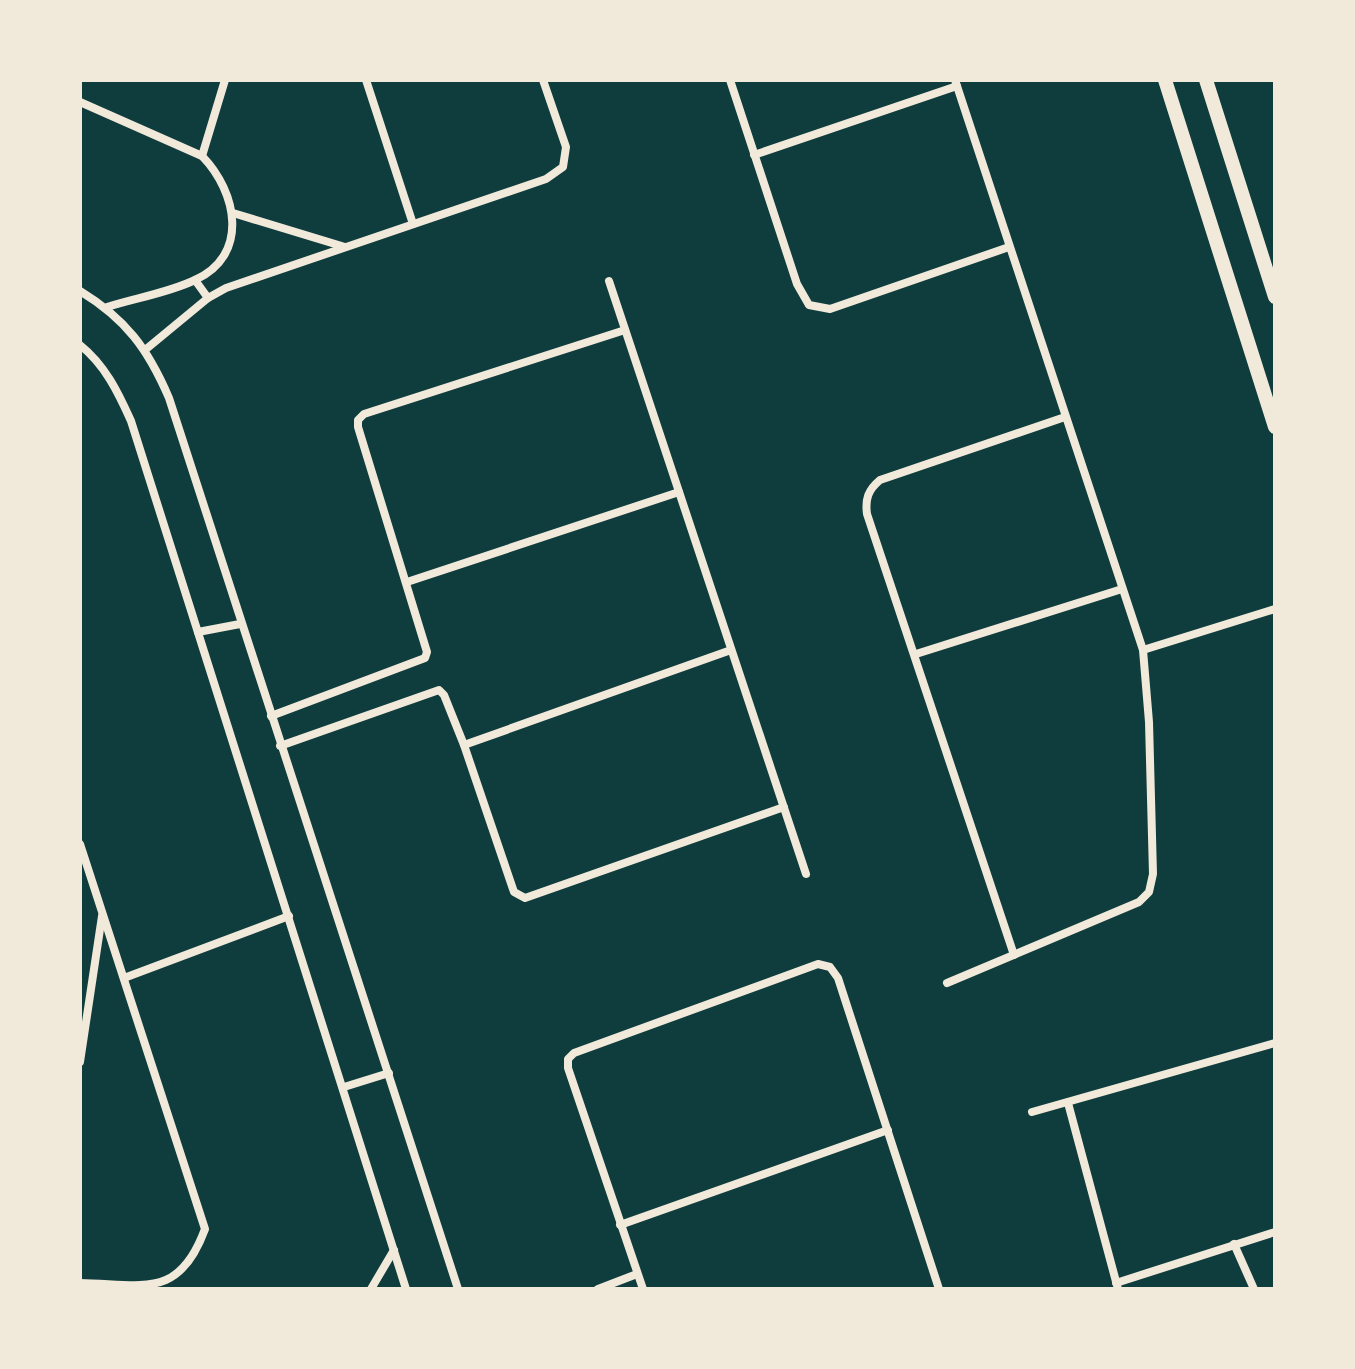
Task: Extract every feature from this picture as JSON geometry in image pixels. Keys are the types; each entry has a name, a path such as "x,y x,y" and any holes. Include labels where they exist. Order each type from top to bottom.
{"street":[{"path":"202,156 225,80"},
{"path":"366,80 413,224"},
{"path":"145,350 208,298 226,288 546,179 563,167 566,147 543,80"},
{"path":"730,80 797,284 809,305 830,309 1009,247"},
{"path":"1165,80 1275,427"},
{"path":"1206,80 1275,297"},
{"path":"754,155 956,83 1143,650 1149,722 1153,874 1149,892 1139,902 947,983"},
{"path":"80,102 202,156 214,169 227,192 233,213 231,235 222,257 210,271 195,280 107,307"},
{"path":"233,213 346,247"},
{"path":"195,280 208,298"},
{"path":"609,281 806,874"},
{"path":"80,291 107,307 145,350 169,398 458,1289"},
{"path":"271,716 425,658 427,652 358,420 364,414 625,330"},
{"path":"80,345 104,370 131,421 406,1289"},
{"path":"1014,955 867,514 866,503 872,486 880,480 1065,417"},
{"path":"407,582 679,492"},
{"path":"916,654 1122,589"},
{"path":"1143,650 1275,609"},
{"path":"198,632 240,624"},
{"path":"464,745 731,650"},
{"path":"280,746 439,690 444,695 464,745 514,892 525,898 784,807"},
{"path":"80,844 205,1229 195,1256 179,1273 158,1284 80,1283"},
{"path":"80,1062 102,913"},
{"path":"124,978 289,916"},
{"path":"643,1289 568,1068 568,1059 574,1053 818,964 830,967 838,978 939,1289"},
{"path":"1032,1112 1275,1043"},
{"path":"344,1087 389,1073"},
{"path":"1068,1103 1117,1286 1275,1232"},
{"path":"620,1225 888,1130"},
{"path":"1234,1244 1254,1289"},
{"path":"371,1289 394,1250"},
{"path":"598,1289 637,1274"}]}
